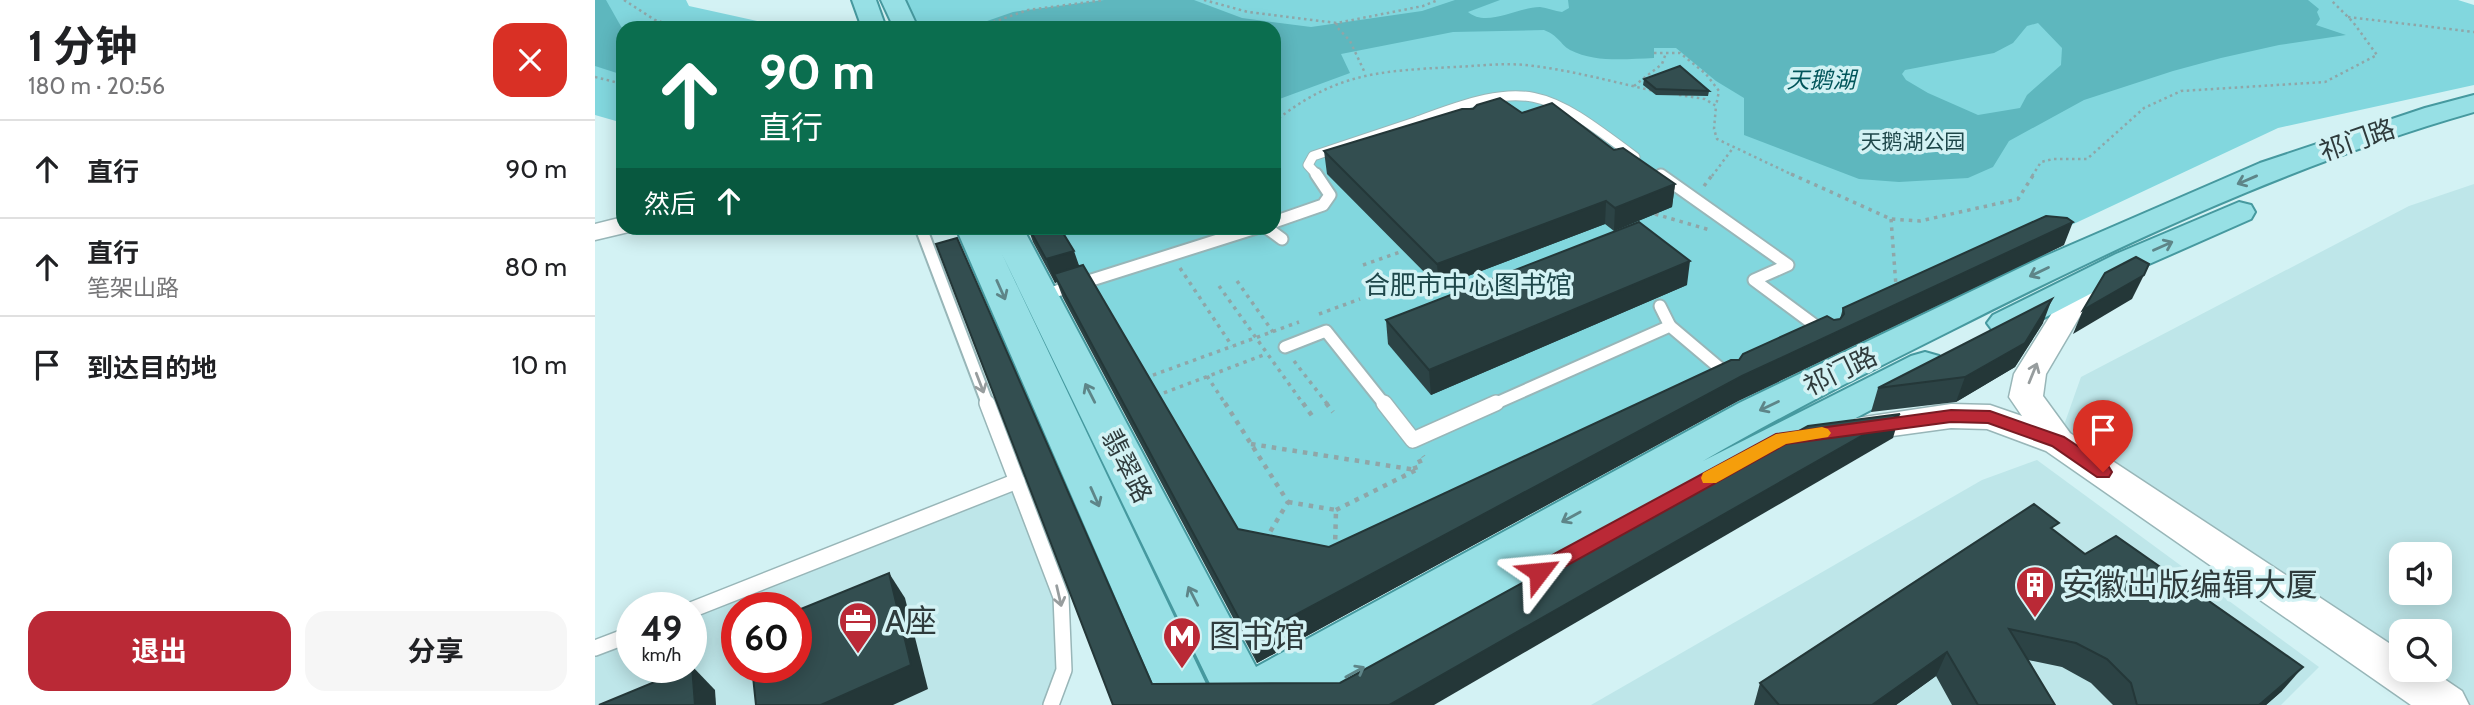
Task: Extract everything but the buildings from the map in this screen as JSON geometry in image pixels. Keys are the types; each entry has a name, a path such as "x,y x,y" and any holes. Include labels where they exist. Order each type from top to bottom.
{"main road":[{"path":"863,0 871,21"},
{"path":"893,0 904,21"},
{"name":"祁门路","path":"1257,704 1753,413 2055,264 2271,170 2474,103"},
{"name":"祁门路","path":"1257,704 2085,282 2301,184 2474,124"},
{"name":"翡翠路","path":"976,235 1189,705"},
{"name":"翡翠路","path":"1010,235 1257,704"}],"street":[{"path":"595,232 616,227"},
{"path":"2058,442 2026,397 2030,374 2085,282"},
{"path":"1782,438 1951,416 1990,417 2058,442 2447,705"}],"lane":[{"path":"1281,220 1323,205 1329,195 1323,181 1307,165 1313,156 1473,100 1511,93 1542,98 1560,104 1788,265 1754,280 1830,336"},
{"path":"1418,121 1445,123"},
{"path":"924,235 1061,597 1064,670 1051,705"},
{"path":"1041,296 1234,235"},
{"path":"1277,235 1282,239"},
{"path":"1660,306 1670,326 1731,377"},
{"path":"1285,347 1326,331 1413,440 1670,326"},
{"path":"707,604 1017,481"},
{"path":"595,648 616,640"}],"path":[{"path":"624,0 658,21"},
{"path":"996,21 1028,10 1104,0"},
{"path":"1204,0 1248,12 1337,23 1423,6 1438,0"},
{"path":"1654,53 1681,53 1716,84 1719,91 1716,96 1714,129 1717,139 1891,219 1920,221 2018,199 2041,162 2053,159 2087,159 2144,108 2181,91 2325,82 2377,55 2331,0"},
{"path":"2347,17 2474,32"},
{"path":"1337,23 1336,26 1350,41 1365,73"},
{"path":"1633,86 1662,64 1665,53"},
{"path":"1281,116 1295,104 1365,73 1517,64 1655,91"},
{"path":"595,77 616,82"},
{"path":"1679,95 1705,99 1716,106"},
{"path":"1694,199 1733,148"},
{"path":"1655,214 1707,231"},
{"path":"1891,219 1897,293"},
{"path":"1363,265 1403,251"},
{"path":"1171,255 1233,347"},
{"path":"1237,281 1262,316"},
{"path":"1219,286 1315,420"},
{"path":"1317,315 1360,299"},
{"path":"1144,379 1306,319"},
{"path":"1154,397 1285,347"},
{"path":"1300,368 1333,412"},
{"path":"1207,376 1251,444 1289,502 1336,510 1416,470 1251,444"},
{"path":"1262,545 1289,502"},
{"path":"1335,559 1336,510"}],"shaded area":[{"path":"2474,184 2474,705 2447,705 2413,682 2452,682 2452,619 2389,619 2389,666 2058,442 2081,377 2409,206"},
{"path":"2037,460 2319,667 2281,705 1591,705 1982,480"},
{"path":"1017,481 1061,597 1064,670 1051,705 595,705 595,648 616,640 616,683 707,683 707,604 721,598 721,683 812,683 812,592 736,592"}],"green space":[{"path":"595,0 686,0 689,6 757,21 616,21 616,121 595,115"},
{"path":"893,0 2458,0 2474,5 2474,85 2278,128 1334,571 1245,553 1059,235 1281,235 1281,21 903,21"}],"water":[{"path":"595,0 606,0 618,21 616,73 595,66"},
{"name":"天鹅湖","path":"1104,0 1194,0 1242,18 1265,21 987,21 1013,12"},
{"name":"天鹅湖","path":"1455,0 1500,0 1468,12 1484,18 1540,7 1562,12 1569,8 1568,0 2308,0 2319,9 2317,12 2320,19 2316,25 2346,35 2279,45 2221,58 2084,100 2009,141 1993,167 1968,178 1899,182 1859,179 1744,135 1744,98 1716,81 1676,48 1654,48 1654,58 1601,59 1570,50 1544,30 1453,32 1341,54 1350,73 1281,98 1281,23 1311,27 1422,11","holes":["2038,23 2062,48 2061,65 2027,95 2020,108 1978,115 1928,93 1906,80 1902,74 1905,70 1994,53 2013,43 2027,26"]}],"slow traffic":[{"path":"1710,478 1782,438 1822,433"}],"place":[{"name":"安徽出版编辑大厦","path":"2035,619"},
{"name":"A座","path":"858,655"},
{"name":"图书馆","path":"1182,670"}],"route":[{"path":"1539,572 1782,438 1951,416 1990,417 2058,442 2103,472"}],"park label":[{"name":"天鹅湖公园","path":"1913,142"},
{"name":"合肥市中心图书馆","path":"1468,285"}]}
